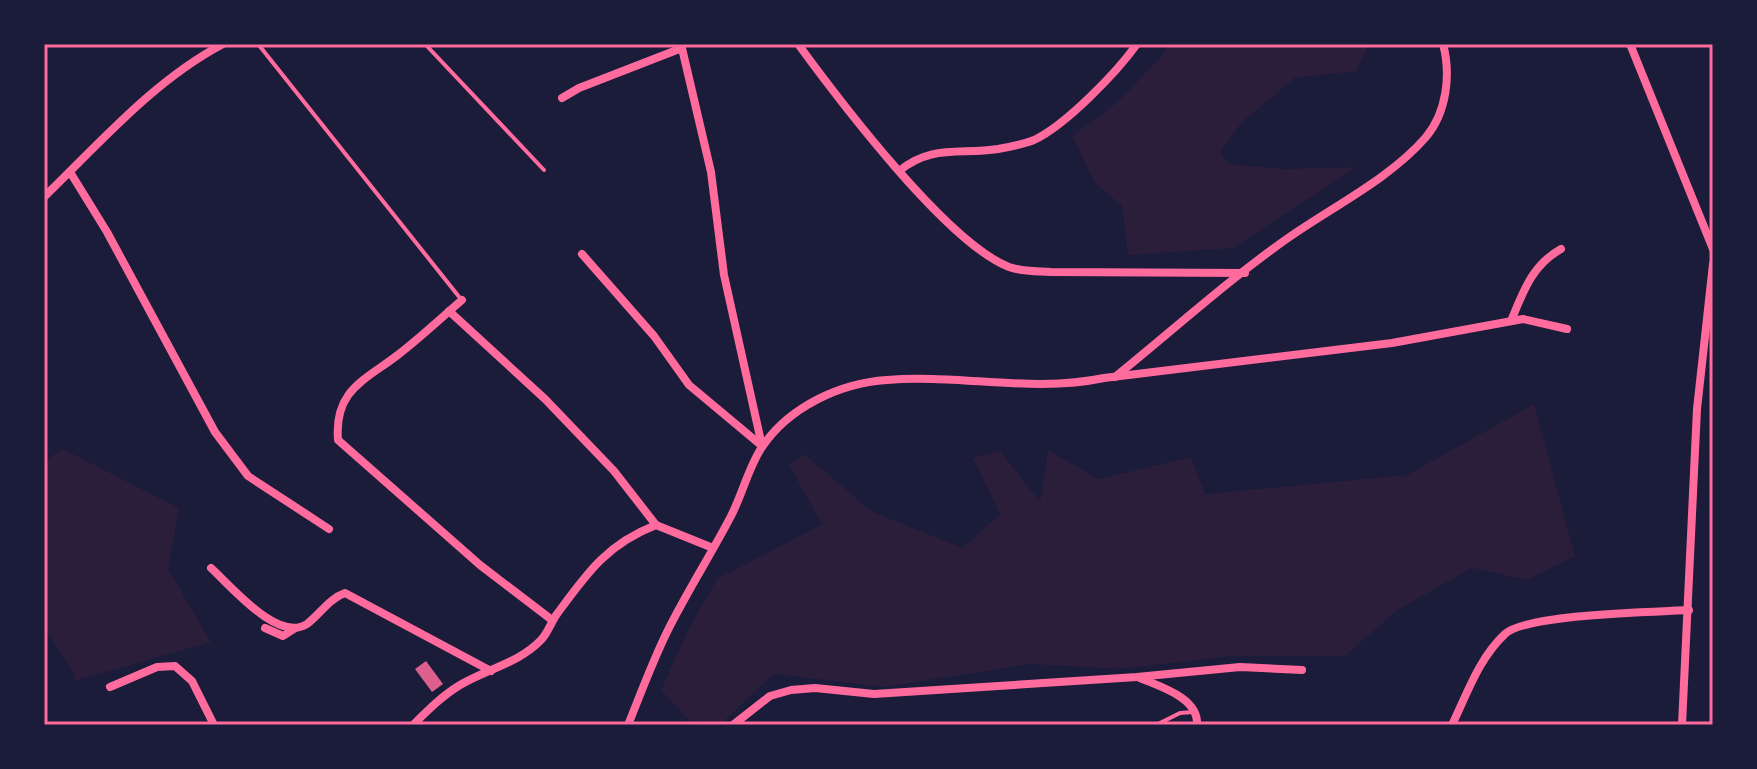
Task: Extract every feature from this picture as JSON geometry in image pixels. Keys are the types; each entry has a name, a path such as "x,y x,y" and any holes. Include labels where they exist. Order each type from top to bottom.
{"street":[{"path":"44,197 134,109 204,54 223,44"},
{"path":"798,44 899,171 974,245 1006,266 1023,271 1245,273"},
{"path":"899,171 914,159 937,152 998,149 1034,140 1064,119 1122,64 1137,44"},
{"path":"1115,377 1284,241 1382,175 1427,136 1446,93 1447,59 1443,44"},
{"path":"1630,44 1713,249"},
{"path":"562,98 579,88 682,46 711,172 734,327 762,446"},
{"path":"70,172 107,232 215,432 230,454 248,476 329,529"},
{"path":"1511,321 1534,272 1544,258 1561,249"},
{"path":"582,254 654,336 689,385 762,446"},
{"path":"1682,725 1697,409 1713,264"},
{"path":"462,300 397,356 363,378 342,404 336,420 338,440 480,565 552,620"},
{"path":"449,311 545,399 614,471 656,525 713,548"},
{"path":"628,725 668,630 732,515 762,446 795,412 814,400 845,388 886,380 1077,384 1392,343 1530,318 1567,329"},
{"path":"413,725 435,703 461,685 522,655 543,638 552,620 586,574 607,552 633,534 656,525"},
{"path":"211,568 257,611 275,624 294,629"},
{"path":"265,628 283,636 304,626 345,593 491,671"},
{"path":"1452,725 1491,649 1508,631 1536,622 1689,610"},
{"path":"110,687 157,667 175,666 192,681 214,725"},
{"path":"733,725 770,696 791,690 815,688 874,694 1240,667 1302,670"},
{"path":"1137,677 1185,700 1195,712 1197,725"}],"lane":[{"path":"258,44 462,300"},
{"path":"425,44 544,170"},
{"path":"1156,725 1180,713 1195,712"}],"shaded area":[{"path":"1167,44 1369,44 1356,71 1295,78 1241,123 1220,153 1229,164 1282,169 1357,167 1233,248 1128,255 1122,206 1095,183 1072,136 1119,101 1166,51"},
{"path":"1534,404 1575,556 1527,580 1472,568 1397,610 1345,656 1231,656 1120,669 1030,664 884,687 774,674 720,725 693,725 661,690 689,628 717,579 822,524 789,465 804,454 871,511 962,548 1000,514 973,458 1000,451 1040,502 1048,450 1099,479 1191,457 1205,494 1407,475"},
{"path":"63,449 179,508 168,569 211,642 74,681 75,676 50,636 44,638 44,461"}],"building":[{"path":"426,661 443,684 432,692 415,669"}]}
